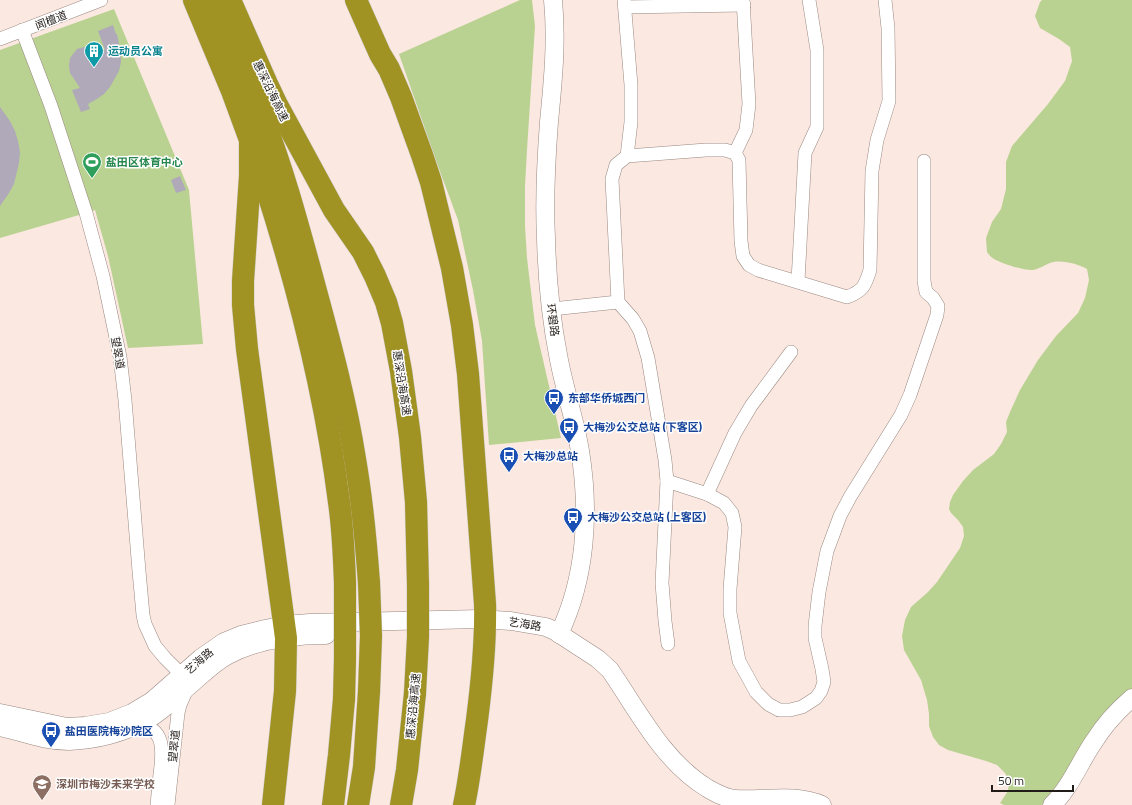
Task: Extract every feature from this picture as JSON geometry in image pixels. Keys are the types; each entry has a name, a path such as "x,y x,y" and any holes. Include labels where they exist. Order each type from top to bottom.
{"highway":[{"path":"194,0 232,91 264,183 290,270 317,375 330,441 339,503 345,583 344,699 339,761 333,805"},
{"name":"惠深沿海高速","path":"213,0 263,119 295,215 342,391 355,458 364,521 369,583 371,636 364,767 358,805"},
{"name":"惠深沿海高速","path":"230,0 266,84 276,103 334,210 363,252 376,276 392,323 401,371 410,437 416,502 418,585 416,693 407,770 401,805"},
{"path":"356,0 401,97 422,155 435,195 452,268 462,325 468,374 485,625 482,680 464,805"},
{"path":"250,140 250,176 243,281 245,326 285,632 285,691 273,805"}],"street":[{"name":"闻檀道","path":"0,39 101,0"},
{"name":"环碧路","path":"553,0 555,53 547,151 545,208 547,272 559,360 581,455 585,507 583,547 580,569 568,615 559,634"},
{"path":"798,281 805,154 816,127 817,50 809,0"},
{"path":"668,644 662,583 667,481 665,460 648,358 640,331 633,319 618,302 612,179 616,165 627,156 725,150 735,153 739,160 741,241 743,256 749,265 758,270 847,297 858,293 866,283 870,270 872,171 877,140 889,101 888,28 885,0"},
{"path":"627,156 631,122 631,85 625,4 743,2 749,104 746,130 735,153"},
{"name":"望翠道","path":"22,30 51,106 86,213 103,276 120,357 125,400 138,571 145,624 155,646 184,682 178,713 168,805"},
{"path":"667,481 707,494 724,503 732,513 735,527 730,589 730,613 739,661 756,692 768,704 779,710 790,710 802,707 816,698 821,691 824,682 815,638 815,626 819,592 833,534 850,497 901,415 910,395 937,315 938,306 933,298 926,292 924,281 924,161"},
{"path":"552,309 618,302"},
{"path":"707,494 736,433 751,406 791,352"},
{"name":"艺海路","path":"0,728 47,740 69,741 104,736 136,725 156,714 208,653 224,642 252,632 285,632 310,623 485,625 510,633 546,639 555,637 559,634"},
{"path":"559,634 591,654 605,665 662,746 682,768 700,783 718,794 734,799 799,799 822,805"},
{"name":"艺海路","path":"0,713 67,727 97,725 121,718 142,708 161,694 184,682"},
{"path":"1052,805 1067,788 1094,740 1118,710 1132,698"},
{"name":"望翠道","path":"136,725 153,730 161,742 163,749 157,805"}],"green space":[{"path":"520,0 532,0 535,26 525,186 527,258 535,325 561,438 489,445 482,341 458,220 399,54"},
{"path":"1042,0 1132,0 1132,691 1058,788 1042,805 1004,805 1000,803 1008,791 1009,781 1005,773 997,765 948,750 939,745 933,737 929,726 927,700 921,680 904,650 902,636 905,620 911,607 937,582 960,548 964,536 963,527 949,509 953,495 973,470 994,454 1001,444 1007,432 1006,422 1020,390 1038,360 1056,336 1078,313 1085,298 1089,280 1087,269 1079,265 1054,262 1040,268 1029,270 997,261 987,252 986,238 992,222 1001,209 1006,189 1006,162 1012,146 1048,104 1065,81 1072,61 1070,47 1040,28 1035,16"},
{"name":"盐田区体育中心","path":"114,9 189,190 203,344 128,348 108,256 95,210 0,238 0,50"}],"building":[{"name":"运动员公寓","path":"113,25 117,34 121,53 119,71 110,87 104,94 88,104 90,109 81,112 72,90 80,88 70,73 70,58 77,49 84,47 105,50 98,31"},
{"path":"0,107 15,131 20,152 14,184 0,206"},
{"path":"180,176 186,190 176,193 171,180"}],"place":[{"name":"运动员公寓","path":"94,68"},
{"name":"盐田区体育中心","path":"92,179"},
{"name":"东部华侨城西门","path":"554,415"},
{"name":"大梅沙公交总站 (下客区)","path":"569,444"},
{"name":"大梅沙总站","path":"509,473"},
{"name":"大梅沙公交总站 (上客区)","path":"573,534"},
{"name":"盐田医院梅沙院区","path":"51,748"},
{"name":"深圳市梅沙未来学校","path":"42,801"}]}
